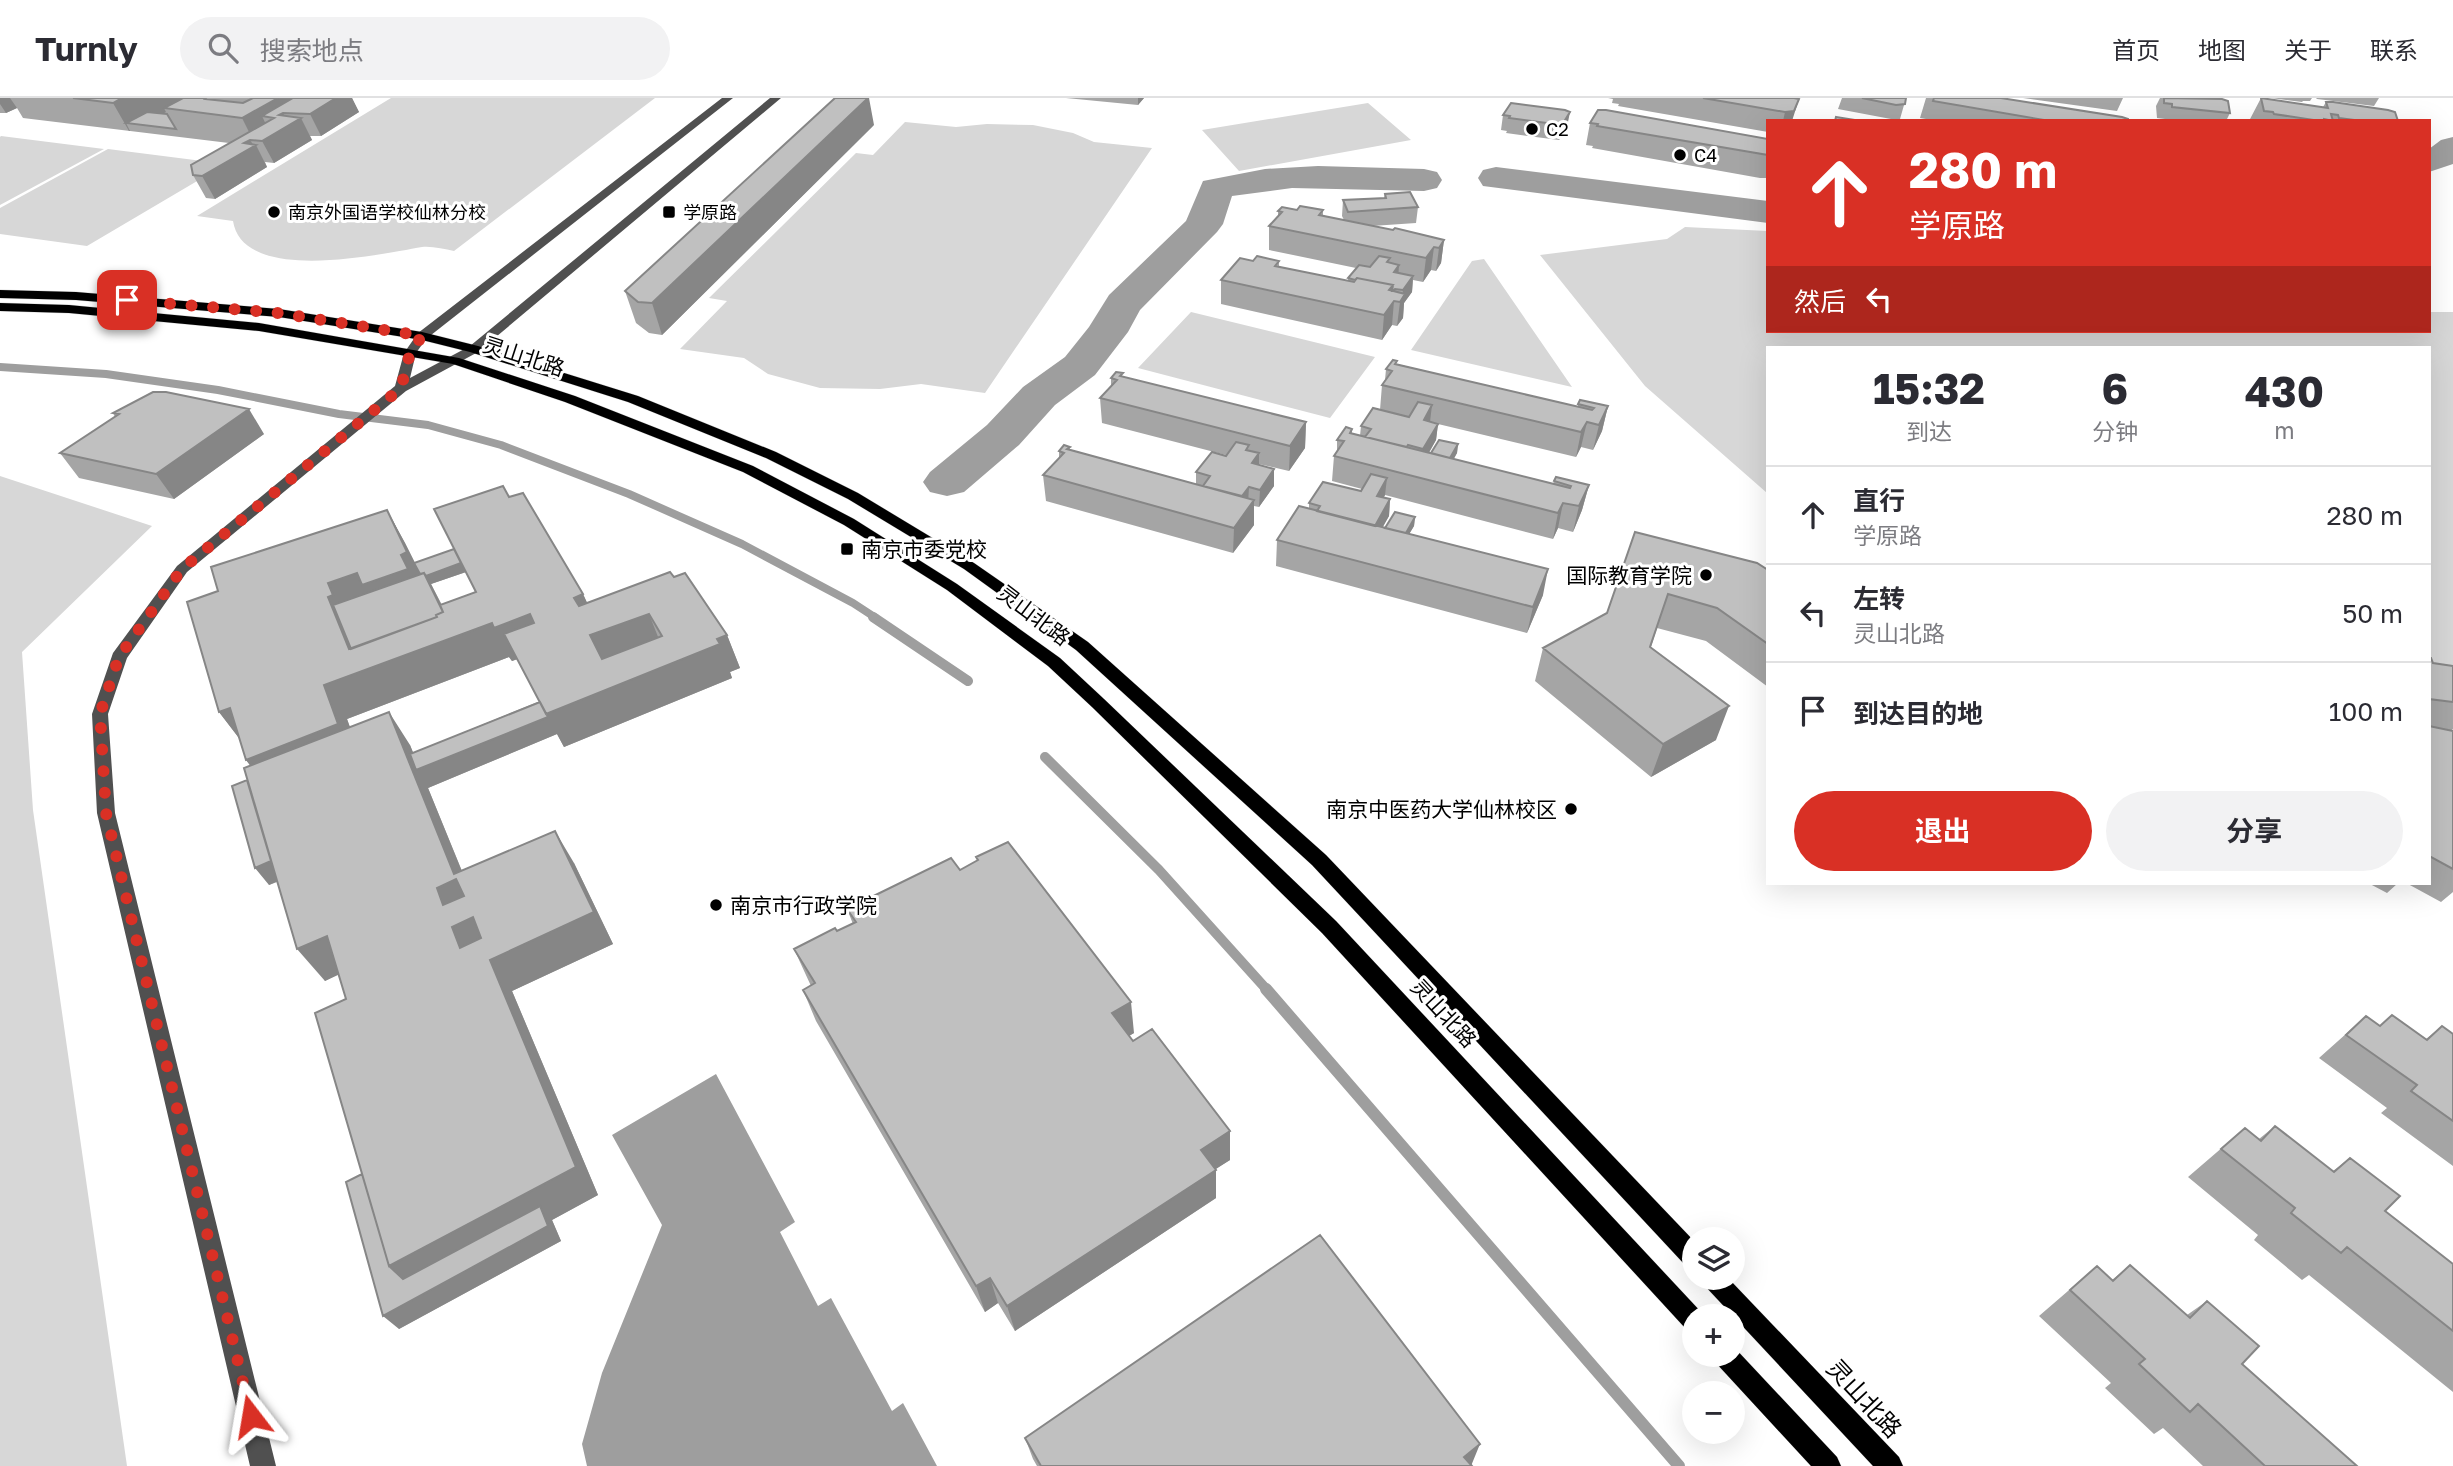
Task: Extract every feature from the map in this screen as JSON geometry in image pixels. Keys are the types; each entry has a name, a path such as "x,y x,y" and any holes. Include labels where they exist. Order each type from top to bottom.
{"main road":[{"name":"灵山北路","path":"0,294 76,296 279,313 422,336 474,349 633,399 771,455 853,496 969,566 1082,646 1319,860 1682,1245"},
{"name":"灵山北路","path":"0,307 172,317 259,327 456,361 570,400 748,469 849,522 952,587 1054,662 1329,927 1682,1308"},
{"name":"灵山北路","path":"1724,1290 1891,1466"},
{"path":"1737,1367 1828,1466"}],"street":[{"path":"401,388 410,353 422,336 728,98"},
{"path":"263,1466 106,813 100,714 119,657 182,569 401,388 456,361 474,349 776,98"}],"shaded area":[{"path":"391,98 655,98 454,251 426,247 347,259 286,259 261,253 242,241 233,221 197,216"},
{"path":"1368,103 1411,140 1239,171 1202,130"},
{"path":"905,122 956,127 987,124 1033,125 1073,133 1094,142 1152,148 985,393 921,384 880,389 820,388 768,374 744,358 680,349 727,301 709,298 856,153 873,155"},
{"path":"1,136 104,149 0,205"},
{"path":"108,149 226,164 87,246 0,234 0,208"},
{"path":"1685,227 1766,231 1766,333 2431,333 2431,312 2453,312 2453,690 2431,674 2431,346 1766,346 1766,492 1645,386 1540,255 1667,239"},
{"path":"1484,259 1572,387 1411,350 1472,261"},
{"path":"1191,312 1375,357 1330,418 1138,368"},
{"path":"0,476 152,526 22,652 33,810 127,1466 0,1466"},
{"path":"716,1074 795,1222 780,1232 818,1306 831,1298 892,1411 903,1403 937,1466 587,1466 582,1444 602,1373 662,1225 612,1135"}],"building":[{"path":"73,98 122,98 113,103"},
{"path":"183,98 243,103 253,98 278,98 242,118 164,108"},
{"path":"293,98 336,98 310,114 279,115 301,118 262,141 250,140 244,143 256,145 202,176 193,175 191,165 274,118 262,116"},
{"path":"835,98 868,98 652,303 638,302 625,291"},
{"path":"1703,98 1799,99 1794,111 1785,112"},
{"path":"1862,98 1906,98 1905,104 1896,105"},
{"path":"1934,98 2001,98 2128,119 2038,119 1933,101"},
{"path":"2164,98 2222,99 2228,101 2230,113 2172,107 2172,104 2164,103"},
{"path":"2261,98 2328,108 2326,102 2388,110 2395,112 2397,119 2347,119 2331,114 2332,119 2307,119 2264,111"},
{"path":"1511,103 1570,112 1562,125 1509,118 1510,116 1503,115"},
{"path":"1598,110 1606,110 1766,139 1766,155 1597,126 1598,124 1590,123"},
{"path":"147,112 167,114 176,129 126,123"},
{"path":"1410,192 1418,207 1348,212 1343,200 1386,198 1385,194"},
{"path":"1300,206 1323,210 1319,215 1393,230 1395,228 1444,240 1439,248 1434,247 1426,258 1269,226 1282,212 1278,211 1282,207 1297,210"},
{"path":"1257,256 1279,261 1275,266 1354,282 1357,278 1393,285 1389,290 1405,294 1400,302 1394,301 1384,315 1221,280 1240,258 1253,261"},
{"path":"1379,256 1390,258 1387,262 1399,265 1394,272 1413,276 1403,290 1392,291 1393,285 1348,278 1359,265 1370,267"},
{"path":"1393,360 1397,361 1395,364 1592,410 1594,408 1578,404 1580,400 1608,406 1599,425 1587,422 1581,432 1382,385 1392,371 1386,369"},
{"path":"1116,372 1123,373 1120,376 1306,422 1290,446 1100,398 1117,380 1111,378"},
{"path":"153,392 166,392 249,409 156,474 60,453 119,414 113,413"},
{"path":"1418,402 1432,405 1424,420 1438,424 1423,449 1365,437 1371,429 1361,426 1373,408 1409,417"},
{"path":"1346,427 1352,429 1350,433 1570,488 1571,486 1554,481 1556,477 1589,485 1579,506 1563,503 1558,513 1334,456 1344,441 1337,440"},
{"path":"1439,440 1458,444 1450,458 1431,453"},
{"path":"1236,442 1249,445 1246,450 1259,453 1252,463 1274,469 1260,490 1249,487 1242,496 1203,486 1210,476 1196,472 1212,452 1226,456"},
{"path":"1064,445 1070,447 1067,449 1254,500 1234,528 1043,475 1064,453 1059,451"},
{"path":"1371,474 1387,478 1377,496 1390,499 1375,526 1317,511 1320,506 1309,503 1323,482 1361,491"},
{"path":"503,486 509,497 523,493 583,594 574,598 579,606 670,572 674,577 685,573 727,635 717,639 720,644 546,714 504,634 534,623 530,614 494,628 492,623 324,685 338,724 246,760 230,708 219,712 187,602 218,591 211,567 387,510 407,552 401,555 408,569 362,585 357,573 328,583 333,595 328,597 349,649 437,617 436,615 443,612 440,605 476,592 434,509","holes":["649,614 662,636 602,659 590,635"]},
{"path":"1299,506 1548,569 1533,607 1277,540"},
{"path":"1395,512 1415,517 1406,533 1385,528"},
{"path":"1635,532 1757,563 1766,569 1766,643 1717,608 1668,594 1650,647 1729,706 1663,744 1543,648 1607,613"},
{"path":"454,549 461,563 426,576 424,573 420,574 414,563"},
{"path":"424,573 443,612 436,615 437,617 351,649 333,605"},
{"path":"2431,658 2433,663 2453,666 2453,702 2431,699"},
{"path":"540,702 548,717 416,770 410,754"},
{"path":"389,712 454,874 555,831 594,912 490,960 576,1167 389,1266 315,1013 346,999 327,936 297,949 244,768","holes":["456,879 464,896 443,905 437,888","473,917 481,938 460,948 452,927"]},
{"path":"2431,726 2453,731 2453,869 2431,857"},
{"path":"247,780 271,861 255,868 232,786"},
{"path":"1008,842 1131,1002 1112,1013 1133,1041 1152,1029 1230,1131 1201,1150 1216,1170 1007,1306 990,1278 976,1286 803,990 815,983 794,949 835,928 837,931 856,922 847,909 951,858 960,870 978,860 976,857"},
{"path":"2392,1015 2427,1040 2442,1026 2453,1034 2453,1121 2411,1091 2417,1085 2346,1035 2366,1016 2380,1026"},
{"path":"2275,1126 2334,1172 2350,1158 2400,1196 2385,1211 2453,1264 2453,1331 2347,1247 2341,1253 2291,1213 2295,1208 2221,1149 2245,1128 2261,1141"},
{"path":"362,1174 389,1266 403,1279 540,1206 548,1226 383,1316 346,1182"},
{"path":"1320,1235 1480,1444 1464,1457 1472,1466 1041,1466 1025,1438"},
{"path":"2130,1265 2190,1318 2207,1301 2259,1346 2242,1364 2357,1466 2265,1466 2198,1404 2190,1412 2139,1364 2145,1359 2070,1290 2097,1266 2113,1281"}],"waterway":[{"path":"2431,161 2446,154 2453,147"},
{"path":"947,482 1003,435 1039,396 1080,366 1107,332 1123,304 1204,224 1216,189 1265,179 1346,177 1424,180"},
{"path":"1496,178 1766,212"},
{"path":"0,367 106,374 218,390 339,414 428,425 501,445 629,494 742,544 876,618"},
{"path":"873,617 968,681"},
{"path":"1045,757 1159,870 1268,991"},
{"path":"1266,989 1679,1466"}],"place":[{"name":"C2","path":"1532,129"},
{"name":"C4","path":"1680,155"},
{"name":"南京外国语学校仙林分校","path":"274,212"},
{"name":"学原路","path":"669,212"},
{"name":"南京市委党校","path":"847,549"},
{"name":"国际教育学院","path":"1706,575"},
{"name":"南京中医药大学仙林校区","path":"1571,809"},
{"name":"南京市行政学院","path":"716,905"}],"route":[{"path":"127,300 279,313 422,336 410,353 401,388 182,569 119,657 100,714 106,813 251,1416"}]}
